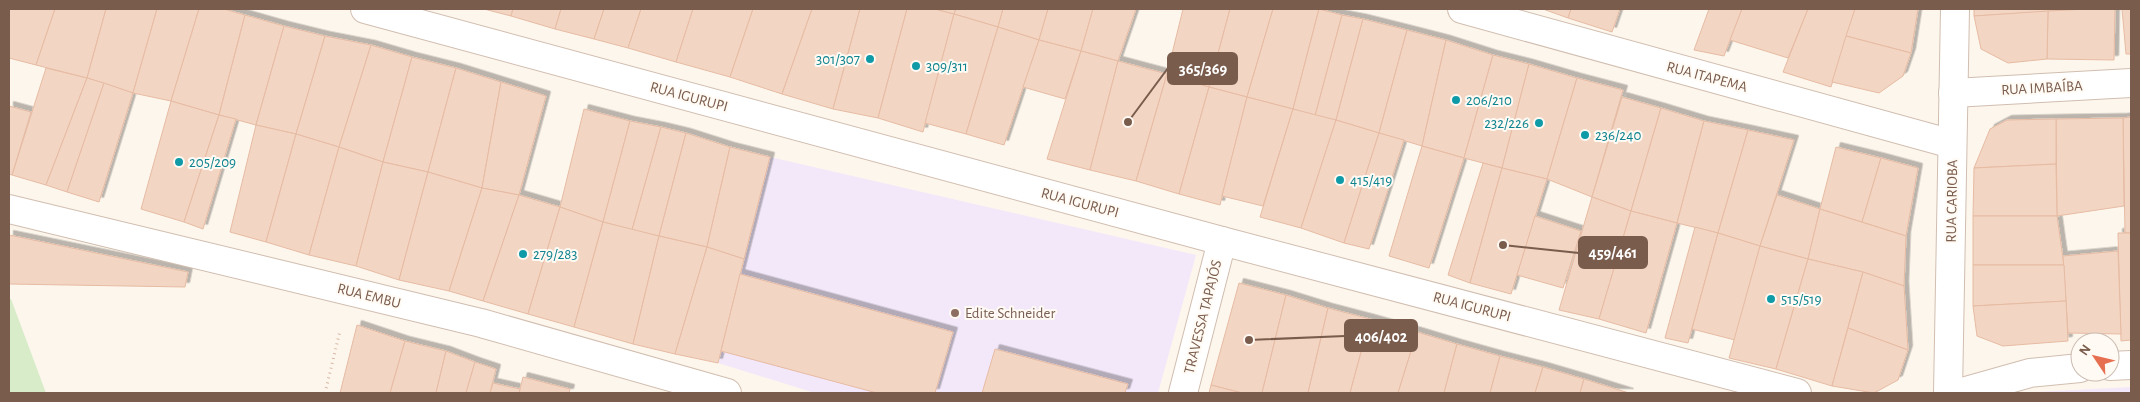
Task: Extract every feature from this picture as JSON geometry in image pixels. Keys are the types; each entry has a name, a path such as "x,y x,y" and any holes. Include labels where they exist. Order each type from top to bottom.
{"street":[{"name":"RUA IGURUPI","path":"364,9 1222,241 1797,393"},
{"name":"RUA ITAPEMA","path":"1462,9 1952,144"},
{"name":"RUA CARIOBA","path":"1948,393 1955,9"},
{"name":"RUA IMBAÍBA","path":"1953,93 2131,83"},
{"name":"RUA EMBU","path":"9,209 481,323 727,393"},
{"name":"TRAVESSA TAPAJÓS","path":"1183,393 1222,241"},
{"path":"1959,393 2030,373 2070,369"}],"path":[{"path":"325,393 340,331"}],"shaded area":[{"name":"Edite Schneider","path":"770,157 1196,255 1158,393 815,393 718,363"},
{"path":"2131,387 2131,393 2019,393"}],"green space":[{"path":"9,299 11,299 46,393 9,393"}],"building":[{"path":"9,9 55,9 36,65 9,58"},
{"path":"55,9 106,9 87,78 36,65"},
{"path":"106,9 157,9 133,93 87,78"},
{"path":"157,9 199,9 171,101 133,93"},
{"path":"199,9 224,9 245,15 219,115 171,101"},
{"path":"484,9 513,9 511,16"},
{"path":"513,9 561,9 555,29 511,16"},
{"path":"561,9 604,9 594,39 555,29"},
{"path":"604,9 641,9 628,48 594,39"},
{"path":"641,9 693,9 676,62 628,48"},
{"path":"693,9 753,9 730,77 676,62"},
{"path":"753,9 812,9 782,94 730,77"},
{"path":"812,9 860,9 833,109 782,94"},
{"name":"301/307","path":"860,9 907,9 878,118 833,109"},
{"name":"309/311","path":"907,9 935,9 954,14 923,132 878,118"},
{"path":"935,9 956,9 954,14"},
{"path":"956,9 1003,9 998,27 954,14"},
{"path":"1003,9 1048,9 1039,40 998,27"},
{"path":"1048,9 1093,9 1081,51 1039,40"},
{"path":"1093,9 1136,9 1118,61 1081,51"},
{"path":"1183,9 1230,9 1209,87 1167,74"},
{"path":"1230,9 1273,9 1247,97 1209,87"},
{"path":"1273,9 1319,9 1293,109 1247,97"},
{"path":"1319,9 1342,15 1315,116 1293,109"},
{"path":"1543,9 1571,9 1568,18"},
{"path":"1571,9 1620,9 1612,32 1568,18"},
{"path":"1709,9 1742,9 1724,56 1694,50"},
{"path":"1742,9 1808,9 1788,58 1730,40"},
{"path":"1808,9 1855,9 1831,87 1783,72"},
{"path":"1855,9 1918,9 1911,53 1846,36"},
{"path":"1974,9 2087,9 1974,16"},
{"path":"2115,9 2114,60 2047,59 2048,11"},
{"path":"2122,9 2131,9 2131,54 2126,54"},
{"path":"2048,11 2047,59 2008,63 1981,49 1974,16"},
{"path":"954,14 998,27 966,134 925,123"},
{"path":"245,15 284,26 256,125 219,115"},
{"path":"1342,15 1363,19 1336,120 1315,116"},
{"path":"1363,19 1407,30 1379,133 1336,120"},
{"path":"284,26 325,36 296,134 256,125"},
{"path":"998,27 1039,40 1004,145 966,134"},
{"path":"1407,30 1446,40 1422,146 1379,133"},
{"path":"325,36 371,45 339,147 296,134"},
{"path":"1846,36 1911,53 1903,76 1879,93 1832,82"},
{"path":"1039,40 1081,51 1065,99 1023,87"},
{"name":"206/210","path":"1446,40 1493,55 1464,158 1422,146"},
{"path":"371,45 412,57 383,162 339,147"},
{"path":"1081,51 1118,61 1090,170 1047,159"},
{"path":"1493,55 1529,64 1502,168 1464,158"},
{"path":"412,57 456,68 428,172 383,162"},
{"path":"1118,61 1167,74 1136,181 1090,170"},
{"name":"232/226","path":"1529,64 1577,78 1547,179 1502,168"},
{"path":"46,68 87,78 46,185 12,175"},
{"path":"456,68 501,82 482,188 428,172"},
{"path":"1167,74 1209,87 1179,194 1136,181"},
{"path":"87,78 104,83 67,192 46,185"},
{"name":"236/240","path":"1577,78 1623,90 1592,197 1547,179"},
{"path":"501,82 546,96 519,195 482,188"},
{"path":"104,83 133,93 99,202 67,192"},
{"path":"1209,87 1247,97 1220,205 1179,194"},
{"path":"1247,97 1293,109 1263,206 1222,196"},
{"path":"1622,97 1661,108 1631,211 1592,197"},
{"name":"205/209","path":"171,101 219,115 184,222 141,209"},
{"path":"9,106 31,112 12,175 9,174"},
{"path":"1661,108 1704,121 1677,223 1631,211"},
{"path":"584,109 630,121 603,222 560,207"},
{"path":"1293,109 1336,120 1301,228 1260,217"},
{"path":"219,115 236,119 203,229 184,222"},
{"path":"2131,117 2131,233 2125,233 2123,118"},
{"path":"2123,118 2124,206 2057,216 2056,119"},
{"path":"2056,119 2056,164 1974,168 1990,129 2007,120"},
{"name":"415/419","path":"1336,120 1379,133 1344,243 1301,228"},
{"path":"630,121 661,127 632,230 603,222"},
{"path":"1704,121 1748,130 1718,233 1677,223"},
{"path":"256,125 296,134 266,242 230,232"},
{"path":"661,127 686,133 659,236 632,230"},
{"path":"1748,130 1794,140 1760,246 1718,233"},
{"path":"686,133 730,147 707,247 659,236"},
{"path":"1379,133 1404,140 1369,249 1344,243"},
{"path":"296,134 339,147 309,255 266,242"},
{"path":"1422,146 1464,158 1429,268 1389,256"},
{"path":"339,147 383,162 356,266 309,255"},
{"path":"730,147 770,157 744,259 707,247"},
{"path":"1836,147 1881,158 1862,222 1820,209"},
{"path":"1881,158 1918,168 1906,236 1862,222"},
{"path":"383,162 428,172 399,280 356,266"},
{"path":"1483,163 1502,168 1470,283 1448,275"},
{"path":"2056,164 2057,216 1973,216 1974,168"},
{"path":"1502,168 1547,179 1511,294 1470,283"},
{"path":"428,172 482,188 449,291 399,280"},
{"path":"482,188 519,195 483,301 449,291"},
{"name":"279/283","path":"519,195 560,207 528,314 483,301"},
{"path":"1777,195 1820,209 1808,259 1760,246"},
{"path":"1592,197 1631,211 1599,319 1559,310"},
{"path":"560,207 603,222 574,327 528,314"},
{"path":"1820,209 1906,236 1904,286 1863,272 1808,259"},
{"path":"1631,211 1677,223 1646,333 1599,319"},
{"path":"1535,216 1581,231 1563,288 1517,275"},
{"path":"1973,216 2057,216 2064,265 1973,265"},
{"path":"603,222 659,236 633,344 574,327"},
{"path":"1695,227 1718,233 1688,343 1665,338"},
{"path":"1718,233 1760,246 1735,340 1692,329"},
{"path":"2118,233 2131,233 2131,340 2121,341"},
{"path":"9,235 188,272 185,287 9,284"},
{"path":"659,236 707,247 675,354 633,344"},
{"name":"515/519","path":"1760,246 1808,259 1776,369 1729,358"},
{"path":"707,247 744,259 718,363 675,354"},
{"path":"2118,251 2121,334 2120,332 2068,333 2063,256"},
{"path":"1808,259 1863,272 1832,386 1776,369"},
{"path":"1973,265 2064,265 2066,301 1973,306"},
{"path":"1863,272 1904,286 1908,350 1848,328"},
{"path":"740,274 953,332 935,393 877,393 721,351"},
{"path":"1239,283 1286,295 1262,393 1242,393 1211,385"},
{"path":"1286,295 1328,308 1308,393 1262,393"},
{"path":"2066,301 2068,341 2003,346 1977,336 1973,306"},
{"path":"1328,308 1370,319 1350,393 1308,393"},
{"path":"1370,319 1417,332 1398,393 1350,393"},
{"path":"357,325 405,341 390,393 340,393"},
{"path":"1848,328 1908,350 1898,380 1874,393 1832,386"},
{"path":"1417,332 1457,344 1444,393 1398,393"},
{"path":"405,341 446,351 436,393 390,393"},
{"path":"1457,344 1500,356 1490,393 1444,393"},
{"path":"995,349 1128,384 1125,393 982,393"},
{"path":"446,351 475,362 466,393 436,393"},
{"path":"1500,356 1543,367 1535,393 1490,393"},
{"path":"475,362 496,369 490,393 466,393"},
{"path":"1543,367 1584,379 1580,393 1535,393"},
{"path":"523,377 570,389 569,393 519,393"},
{"path":"1584,379 1629,393 1580,393"},
{"path":"493,383 520,389 519,393 490,393"},
{"path":"1211,385 1242,393 1209,393"}],"place":[{"name":"301/307","path":"870,59"},
{"name":"309/311","path":"916,66"},
{"name":"206/210","path":"1456,100"},
{"name":"365/369","path":"1128,122"},
{"name":"232/226","path":"1539,123"},
{"name":"236/240","path":"1585,135"},
{"name":"205/209","path":"179,162"},
{"name":"415/419","path":"1340,180"},
{"name":"459/461","path":"1503,245"},
{"name":"279/283","path":"523,254"},
{"name":"515/519","path":"1771,299"},
{"name":"Edite Schneider","path":"955,313"},
{"name":"406/402","path":"1249,340"}]}
